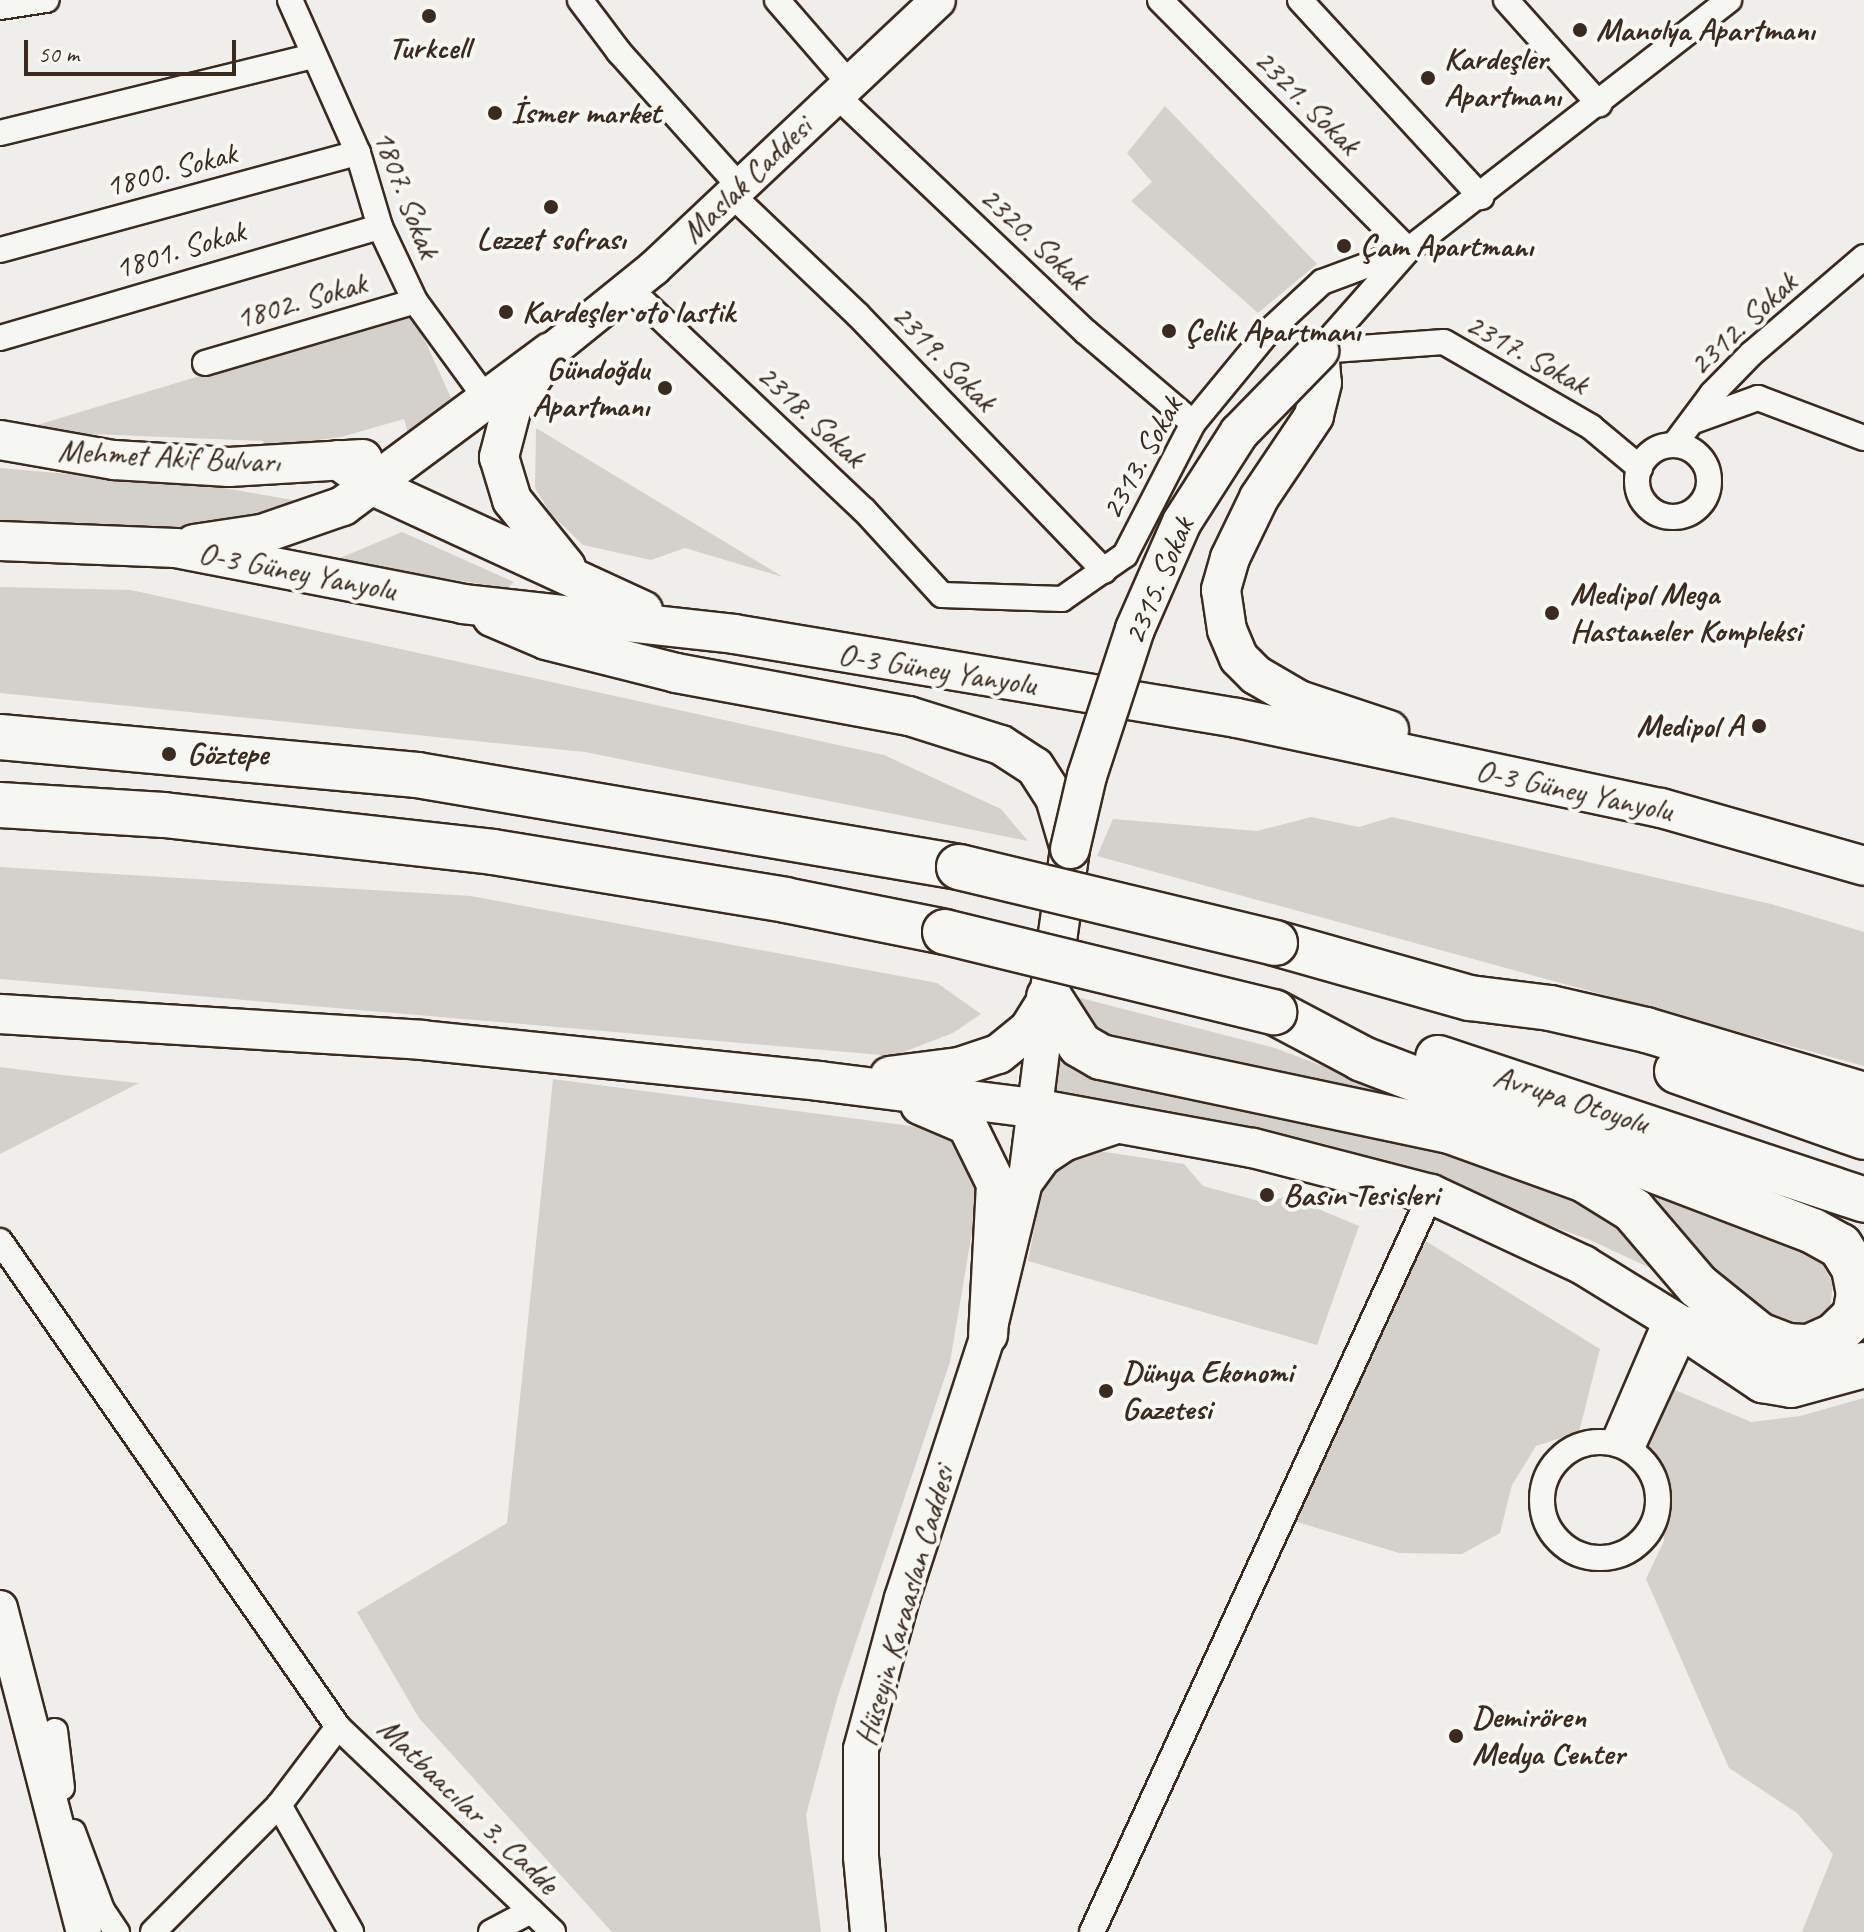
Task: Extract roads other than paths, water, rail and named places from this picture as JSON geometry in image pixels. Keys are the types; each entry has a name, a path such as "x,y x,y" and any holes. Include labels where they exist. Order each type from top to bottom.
{"highway":[{"path":"0,737 417,775 959,867 1275,943 1470,998 1550,1008 1646,1030 1864,1095"},
{"path":"0,805 164,815 493,852 755,894 945,932 1274,1012 1361,1058 1813,1231 1840,1246 1854,1268 1859,1294 1855,1316 1834,1336 1809,1347 1773,1341 1728,1315 1651,1226 1585,1180 1450,1131 1101,1057 1080,1045 1049,997"},
{"name":"Avrupa Otoyolu","path":"1470,998 1864,1137"},
{"name":"Avrupa Otoyolu","path":"1274,1012 1492,1074 1864,1200"},
{"path":"1677,1322 1763,1380 1791,1385 1864,1365"}],"main road":[{"name":"Maslak Caddesi","path":"550,352 630,289 937,0"},
{"path":"1319,351 1322,383 1314,416 1259,498 1221,590 1227,630 1239,658 1256,675 1299,700 1458,750 1530,782"},
{"name":"2315. Sokak","path":"1049,997 1070,849 1087,776 1135,629 1182,522 1239,433 1319,351"},
{"path":"176,548 262,534 310,520 375,487 485,397 550,352"},
{"path":"550,352 512,407 499,457 512,500 572,574"},
{"name":"Mehmet Akif Bulvarı","path":"0,440 114,460 229,467 413,458"},
{"path":"338,460 375,487 572,574 627,606 734,634"},
{"name":"O-3 Güney Yanyolu","path":"0,541 176,548 463,604 734,634 1237,718 1661,808 1864,866"},
{"path":"463,604 546,640 676,673 909,716 1001,745 1035,767 1055,798 1070,849"},
{"path":"819,1081 915,1075 998,1054 1028,1030 1049,997"},
{"name":"Hüseyin Karaaslan Caddesi","path":"868,1932 861,1857 861,1749 902,1598 988,1335 1026,1178 1049,997"},
{"path":"0,1014 422,1040 819,1081 1034,1108 1119,1123 1253,1148 1431,1194 1583,1265 1677,1322"},
{"path":"876,1090 947,1113 967,1125 980,1145 996,1184 988,1335"},
{"path":"1026,1178 1041,1157 1063,1142 1119,1123"},
{"path":"0,1608 84,1932"}],"street":[{"path":"0,7 46,0"},
{"name":"1807. Sokak","path":"290,0 358,153 380,227 415,301 485,397"},
{"name":"2319. Sokak","path":"580,0 619,52 736,191 1104,571"},
{"name":"2320. Sokak","path":"777,0 843,89 1086,332 1193,423"},
{"name":"2321. Sokak","path":"1160,0 1408,250"},
{"path":"1300,0 1481,197"},
{"path":"1506,0 1599,104"},
{"name":"2313. Sokak","path":"1319,351 1408,250 1481,197 1729,0"},
{"path":"0,133 314,56"},
{"name":"1800. Sokak","path":"0,250 358,153"},
{"name":"1801. Sokak","path":"0,338 380,227"},
{"name":"2313. Sokak","path":"942,595 1062,599 1104,571 1125,555 1193,423 1268,332 1322,282 1408,250"},
{"name":"2312. Sokak","path":"1674,445 1751,354 1864,257"},
{"name":"2318. Sokak","path":"630,289 864,510 942,595"},
{"name":"1802. Sokak","path":"205,363 415,301"},
{"name":"2317. Sokak","path":"1319,351 1444,342 1591,427 1640,468"},
{"path":"1751,354 1758,398"},
{"path":"1692,422 1758,398 1864,438"},
{"path":"1674,445 1696,454 1708,474 1705,497 1688,514 1664,516 1644,503 1637,480 1640,468 1647,456 1674,445"},
{"path":"1092,1932 1431,1194"},
{"name":"Matbaacılar 3. Cadde","path":"0,1241 338,1727 553,1932"},
{"path":"1622,1446 1677,1322"},
{"path":"1590,1442 1622,1446 1656,1483 1653,1524 1623,1553 1602,1558 1580,1555 1561,1544 1547,1527 1541,1505 1543,1483 1569,1449 1590,1442"},
{"path":"153,1932 279,1805 338,1727"},
{"path":"55,1731 57,1769 77,1847 117,1932"},
{"path":"279,1805 351,1932"},
{"path":"491,1932 531,1911"}],"place":[{"name":"Turkcell","path":"429,16"},
{"name":"Manolya Apartmanı","path":"1580,30"},
{"name":"Kardeşler Apartmanı","path":"1428,78"},
{"name":"İsmer market","path":"495,113"},
{"name":"Lezzet sofrası","path":"551,207"},
{"name":"Çam Apartmanı","path":"1344,246"},
{"name":"Kardeşler oto lastik","path":"506,312"},
{"name":"Çelik Apartmanı","path":"1169,331"},
{"name":"Gündoğdu Apartmanı","path":"665,388"},
{"name":"Medipol Mega Hastaneler Kompleksi","path":"1552,613"},
{"name":"Medipol A","path":"1759,726"},
{"name":"Göztepe","path":"169,754"},
{"name":"Basın Tesisleri","path":"1267,1195"},
{"name":"Dünya Ekonomi Gazetesi","path":"1106,1391"},
{"name":"Demirören Medya Center","path":"1456,1736"}]}
